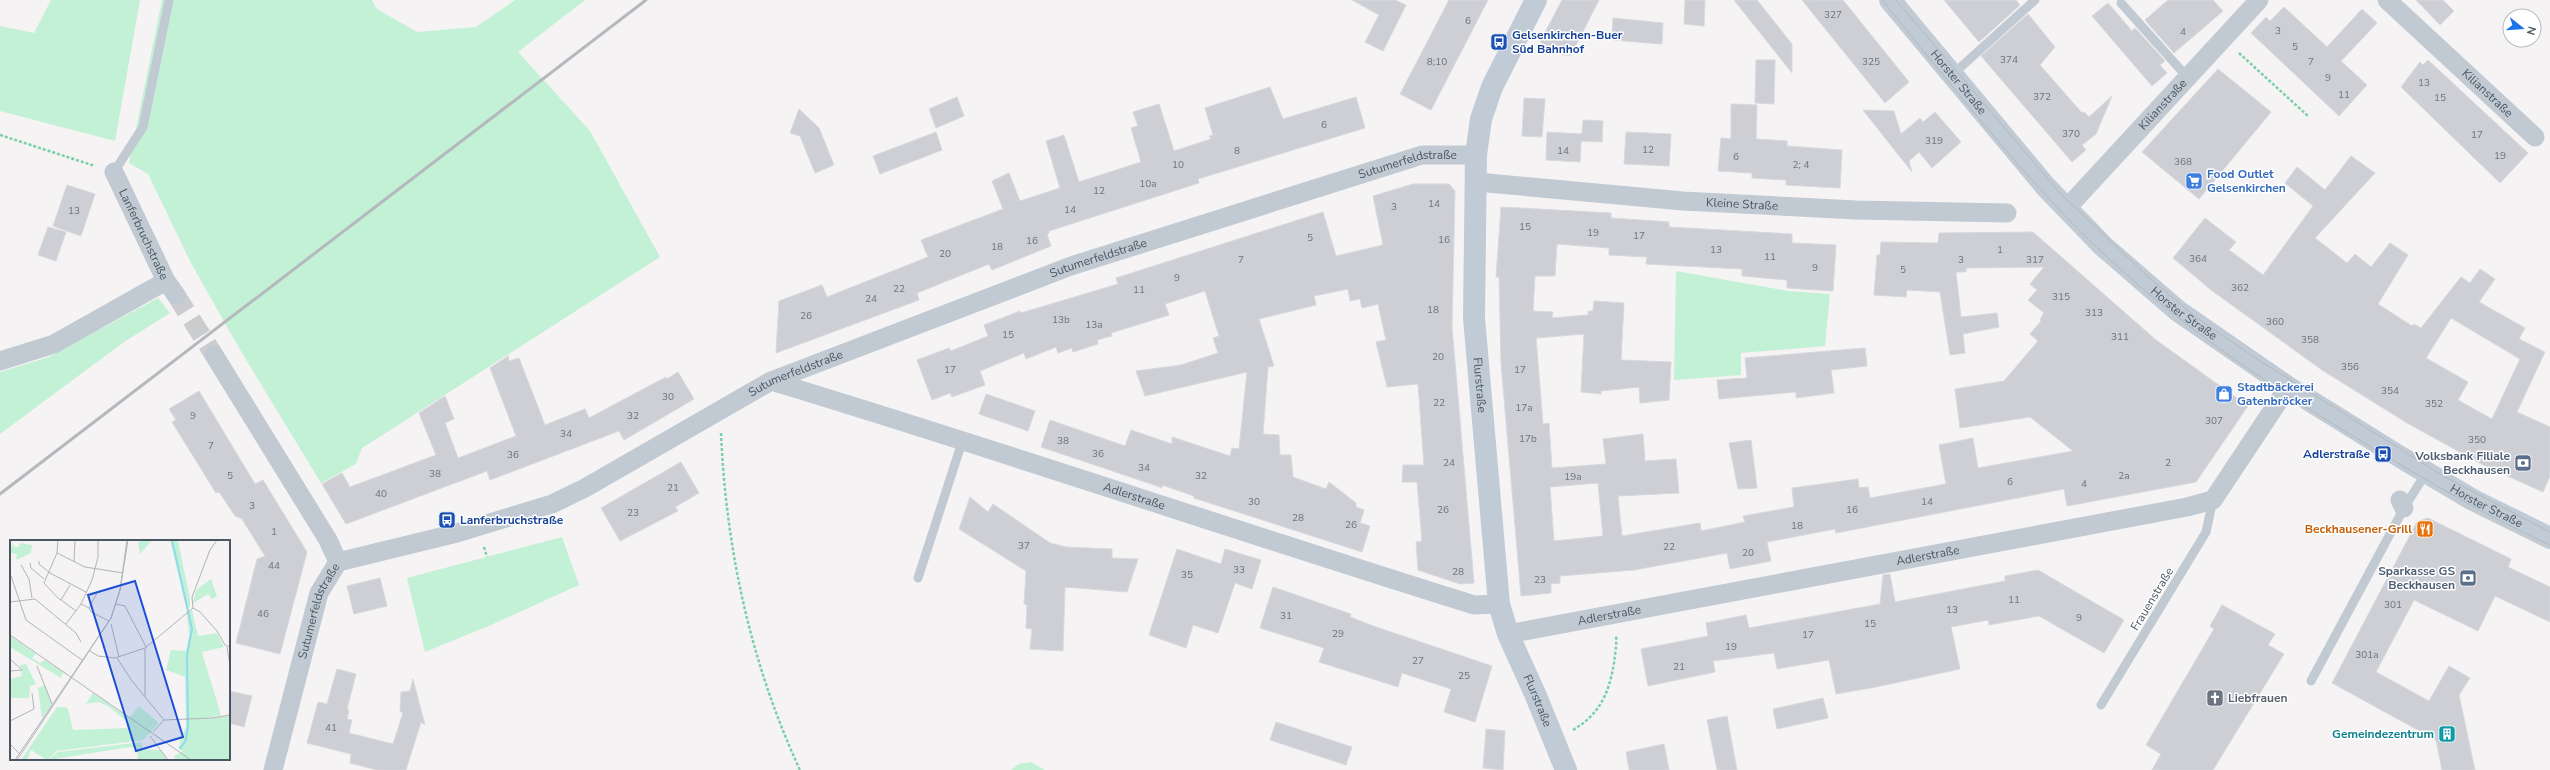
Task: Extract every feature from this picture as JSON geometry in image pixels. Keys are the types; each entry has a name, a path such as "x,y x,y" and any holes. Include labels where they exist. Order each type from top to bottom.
{"main road":[{"name":"Flurstraße","path":"1536,0 1492,87 1481,119 1476,155 1477,182 1474,318 1499,604 1508,634 1566,770"},
{"name":"Horster Straße","path":"1890,0 2036,176 2103,246 2178,312 2288,387 2426,473 2473,500 2550,538"}],"street":[{"name":"Kilianstraße","path":"2067,208 2260,0"},
{"name":"Kilianstraße","path":"2387,0 2535,138"},
{"name":"Sutumerfeldstraße","path":"273,770 319,593 338,562 457,533 552,504 585,488 771,381 1071,266 1422,155 1476,155"},
{"name":"Lanferbruchstraße","path":"0,362 54,344 171,288 114,172"},
{"name":"Kleine Straße","path":"1477,182 1683,201 1856,210 2007,213"},
{"path":"214,355 328,540 338,562"},
{"name":"Adlerstraße","path":"771,381 962,439 1181,512 1474,605 1499,604"},
{"path":"2213,500 2288,387"},
{"name":"Adlerstraße","path":"1508,634 2187,508 2213,500"}],"lane":[{"path":"114,172 143,127 169,0"},
{"path":"1952,75 2035,0"},
{"path":"2121,3 2188,78"},
{"path":"918,578 962,439"},
{"path":"2311,682 2402,504 2426,473"},
{"name":"Frauenstraße","path":"2101,706 2206,532 2213,500"}],"path":[{"path":"2224,39 2308,116"},
{"path":"0,135 114,172"},
{"path":"719,411 729,536 751,640 778,722 800,770"},
{"path":"1553,739 1583,724 1595,714 1604,701 1612,679 1616,652 1613,614"}],"green space":[{"path":"51,0 140,0 115,141 0,111 0,26 34,33"},
{"path":"162,0 372,0 377,9 417,32 476,27 515,0 585,0 518,52 590,131 660,257 362,448 356,464 321,483 239,348 191,263 148,174 129,163"},
{"path":"1676,271 1788,291 1830,294 1825,346 1741,353 1741,375 1674,380"},
{"path":"158,298 170,313 124,342 0,434 0,372 49,357"},
{"path":"562,537 579,585 491,625 425,652 407,578"},
{"path":"1031,762 1045,770 1011,770 1019,764"}],"building":[{"path":"1352,0 1395,0 1406,5 1383,51 1365,42 1379,15"},
{"path":"1449,0 1488,0 1431,110 1400,94"},
{"path":"1562,0 1599,0 1571,55 1563,55 1540,42"},
{"path":"1685,0 1705,0 1704,26 1684,24"},
{"path":"1734,0 1757,0 1792,44 1792,73"},
{"path":"1802,0 1843,0 1909,82 1885,103"},
{"path":"1944,0 2016,0 2020,5 1979,42"},
{"path":"2168,0 2213,0 2223,11 2174,53 2145,20"},
{"path":"2416,0 2443,0 2454,11 2440,25"},
{"path":"2108,3 2132,31 2135,28 2165,61 2160,65 2167,73 2152,86 2092,16"},
{"path":"2284,7 2327,47 2362,9 2377,23 2341,61 2367,85 2339,116 2251,33 2266,17 2270,21"},
{"path":"2028,14 2055,47 2040,65 2082,113 2084,112 2089,117 2112,96 2096,134 2082,145 2086,150 2072,162 1981,56"},
{"path":"1613,18 1663,23 1662,44 1612,40"},
{"path":"1756,60 1775,60 1774,104 1755,103"},
{"path":"2428,60 2528,153 2500,183 2401,87 2420,62 2423,65"},
{"path":"2218,69 2271,112 2199,199 2142,152"},
{"path":"1270,87 1283,119 1356,97 1365,128 1198,179 1199,183 1049,231 1047,234 1051,246 992,270 989,264 917,293 919,300 776,353 779,301 822,285 827,297 928,257 921,240 1003,209 992,181 1009,173 1020,201 1060,188 1046,141 1064,135 1079,182 1141,162 1131,128 1138,126 1133,112 1159,104 1174,151 1211,139 1209,136 1213,135 1205,108"},
{"path":"957,97 964,116 936,128 929,109"},
{"path":"1524,98 1545,99 1542,137 1522,136"},
{"path":"1731,104 1757,105 1756,139 1787,141 1787,146 1842,150 1840,188 1786,185 1786,180 1752,178 1752,173 1718,171 1721,138 1731,139"},
{"path":"799,109 819,128 834,165 815,173 800,136 790,133"},
{"path":"1863,110 1894,111 1901,134 1920,118 1923,122 1935,112 1961,142 1932,168 1919,152 1909,161 1912,172"},
{"path":"1583,120 1603,121 1602,142 1581,141 1580,162 1546,160 1547,132 1582,134"},
{"path":"936,132 942,150 880,174 873,156"},
{"path":"1626,132 1671,134 1669,166 1624,164"},
{"path":"2351,156 2375,173 2315,238 2347,263 2355,254 2371,267 2390,243 2408,255 2378,304 2412,326 2414,324 2421,328 2461,277 2470,283 2480,269 2495,279 2479,302 2525,328 2519,339 2545,352 2517,412 2550,427 2550,476 2543,492 2485,466 2407,423 2322,370 2211,290 2173,258 2205,218 2236,242 2229,250 2263,275 2313,206 2285,183 2297,167 2325,190","holes":["2451,318 2520,359 2492,419 2458,400 2468,382 2426,358"]},
{"path":"1413,184 1449,184 1455,191 1452,327 1474,583 1460,584 1418,570 1416,542 1422,541 1417,482 1402,482 1403,465 1424,465 1418,384 1387,387 1376,342 1386,340 1378,304 1362,308 1360,299 1350,301 1348,289 1314,296 1316,305 1259,319 1274,366 1268,367 1263,434 1279,435 1280,455 1291,455 1293,477 1326,489 1329,482 1356,503 1356,507 1364,510 1360,523 1370,526 1362,552 1194,498 1194,496 1162,485 1162,488 1041,447 1050,420 1125,446 1131,430 1172,444 1172,437 1230,456 1232,448 1239,449 1247,372 1145,396 1136,371 1181,365 1218,353 1213,338 1219,336 1205,291 1165,304 1169,315 1111,333 1112,336 1097,340 1098,344 1073,352 1072,348 1058,353 1056,347 1026,359 1024,353 980,371 985,385 952,397 950,393 932,400 917,360 949,348 951,351 988,336 984,325 1020,311 1021,313 1118,284 1116,278 1323,212 1336,256 1383,245 1373,196"},
{"path":"67,185 95,194 81,236 53,226"},
{"path":"1501,207 1611,213 1611,218 1669,222 1669,227 1792,234 1792,243 1836,245 1833,291 1787,288 1787,280 1742,276 1742,269 1646,264 1647,257 1609,255 1609,248 1557,244 1555,276 1535,276 1533,311 1553,312 1552,318 1588,315 1588,311 1593,311 1594,301 1624,303 1621,360 1671,362 1669,400 1640,403 1639,387 1601,391 1601,394 1581,392 1584,334 1536,338 1543,424 1549,423 1552,468 1606,464 1603,439 1643,434 1645,461 1676,459 1679,493 1618,496 1622,536 1700,523 1701,531 1745,522 1743,516 1794,507 1792,488 1858,479 1859,488 1868,487 1870,498 1946,484 1939,445 1973,438 1978,468 2073,451 2030,417 1960,428 1955,389 2004,381 2038,341 2030,334 2041,321 2040,319 2044,313 2028,300 2037,290 2030,284 2044,267 1966,268 1966,272 1956,272 1961,317 1997,313 1999,327 1963,334 1965,353 1950,355 1940,292 1907,290 1906,297 1874,295 1877,255 1880,255 1881,242 1938,243 1939,233 2033,232 2156,340 2248,406 2196,482 2067,506 2064,489 1836,533 1835,529 1767,542 1771,561 1730,569 1727,553 1634,570 1560,576 1560,583 1551,584 1551,593 1521,596 1501,363 1499,277 1496,277","holes":["1598,483 1603,536 1554,541 1550,487"]},
{"path":"48,227 66,232 56,261 38,255"},
{"path":"1865,348 1867,366 1831,370 1834,393 1796,398 1796,392 1719,399 1717,380 1747,378 1745,358"},
{"path":"508,356 509,361 519,358 545,425 585,409 589,418 678,372 694,399 624,440 619,431 490,480 487,471 346,524 322,484 342,473 350,487 436,455 419,413 445,396 454,419 445,423 458,458 516,436 490,368"},
{"path":"199,391 255,484 263,480 307,552 280,654 236,643 257,559 265,556 242,519 235,516 219,492 216,493 172,422 176,420 169,409"},
{"path":"986,394 1035,411 1028,431 979,414"},
{"path":"1751,440 1757,488 1738,489 1729,443"},
{"path":"681,462 699,493 675,507 678,511 620,541 601,508"},
{"path":"970,497 988,512 993,504 1050,543 1066,547 1112,549 1112,558 1138,559 1127,592 1065,587 1063,651 1030,649 1032,629 1026,628 1027,605 1024,604 1026,571 959,529"},
{"path":"2428,518 2511,559 2508,567 2550,587 2550,622 2495,596 2478,631 2414,600 2376,672 2429,701 2449,666 2470,678 2459,695 2475,770 2442,770 2436,740 2332,683 2417,522"},
{"path":"1177,549 1221,564 1225,549 1261,560 1252,589 1235,583 1218,633 1193,625 1186,648 1149,635"},
{"path":"2038,570 2124,620 2104,653 2039,616 1989,625 1988,620 1951,627 1960,669 1876,687 1836,694 1829,660 1777,669 1774,653 1713,661 1715,672 1648,686 1641,649 1708,636 1706,623 1746,615 1749,628 1880,604 1883,575 1890,574 1895,602 2005,581 2005,576"},
{"path":"380,578 387,606 354,614 347,586"},
{"path":"1273,587 1351,614 1350,617 1376,627 1492,666 1475,722 1444,712 1451,689 1402,673 1398,687 1319,662 1324,648 1260,628"},
{"path":"2222,605 2275,634 2268,645 2284,654 2213,770 2152,770 2161,754 2146,745 2214,629 2210,626"},
{"path":"337,669 356,674 347,709 349,710 347,719 352,720 349,733 393,744 403,713 400,711 401,692 410,691 413,679 425,725 421,722 406,770 377,770 350,763 351,754 307,743 318,702 327,704"},
{"path":"230,691 252,696 244,727 230,723"},
{"path":"1823,698 1828,718 1777,729 1773,709"},
{"path":"1727,716 1737,770 1717,770 1707,720"},
{"path":"1276,722 1352,747 1346,765 1270,740"},
{"path":"1486,729 1505,731 1503,770 1483,768"},
{"path":"1664,744 1669,770 1629,770 1626,752"}],"tunnel":[{"path":"176,295 214,355"}],"tram line":[{"path":"1882,0 1972,110 2066,217 2100,251 2171,312 2246,367 2325,419 2456,497 2550,545"},
{"path":"1896,0 2059,192 2145,274 2197,318 2257,359 2445,477 2550,532"}],"railway":[{"path":"0,494 646,0"}],"place":[{"name":"Gelsenkirchen-Buer Süd Bahnhof","path":"1499,42"},
{"name":"Food Outlet Gelsenkirchen","path":"2194,181"},
{"name":"Stadtbäckerei Gatenbröcker","path":"2224,394"},
{"name":"Adlerstraße","path":"2383,454"},
{"name":"Volksbank Filiale Beckhausen","path":"2523,463"},
{"name":"Lanferbruchstraße","path":"447,520"},
{"name":"Beckhausener-Grill","path":"2425,529"},
{"name":"Sparkasse GS Beckhausen","path":"2468,578"},
{"name":"Liebfrauen","path":"2215,698"},
{"name":"Gemeindezentrum","path":"2447,734"}]}
